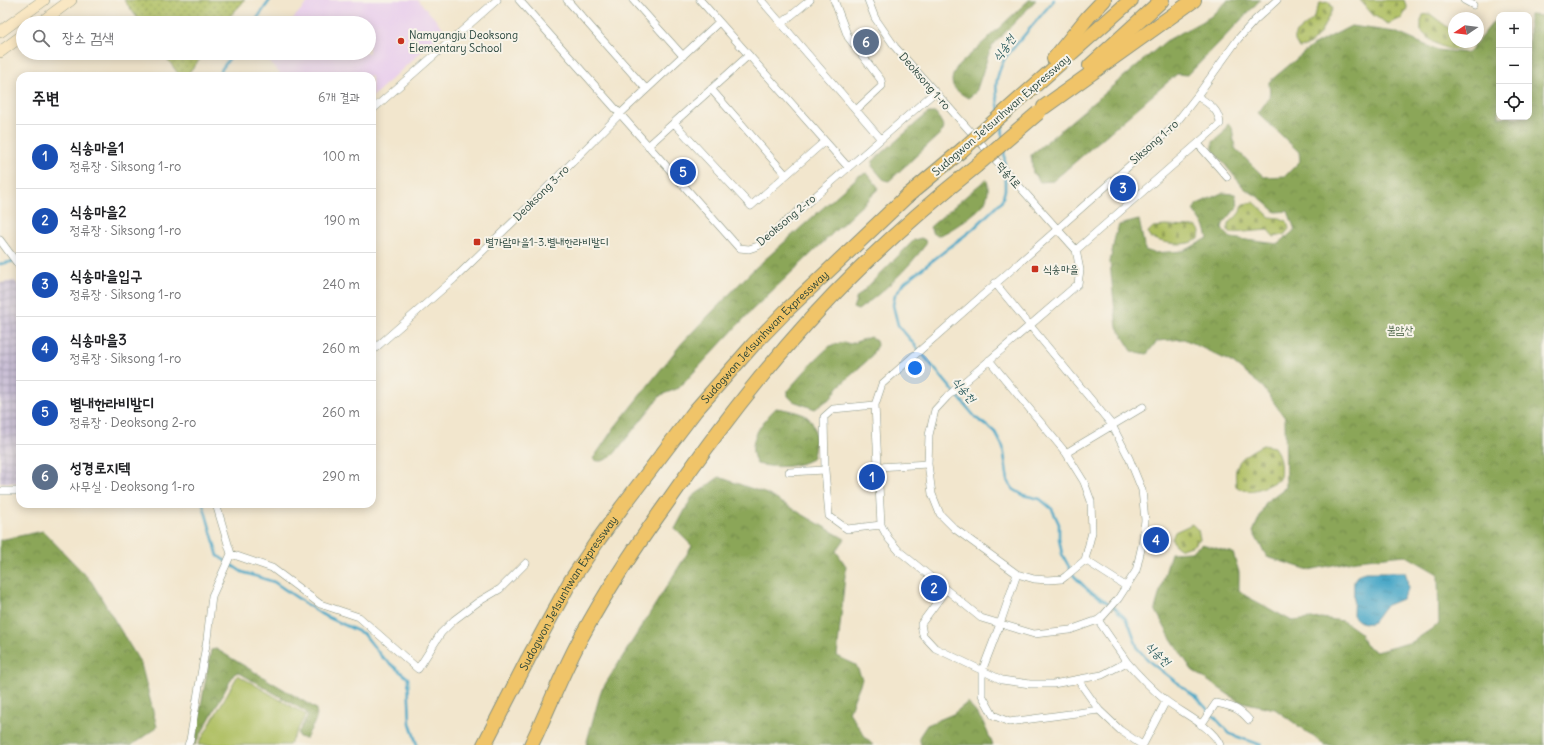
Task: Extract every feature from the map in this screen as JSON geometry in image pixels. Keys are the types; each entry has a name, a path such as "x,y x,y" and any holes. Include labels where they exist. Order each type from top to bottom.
{"highway":[{"path":"1026,93 1088,17 1104,0"},
{"name":"Sudogwon Je1sunhwan Expressway","path":"484,745 528,659 570,582 600,537 695,411 786,310 906,198 1131,0"},
{"name":"Sudogwon Je1sunhwan Expressway","path":"531,745 562,675 583,634 630,556 686,475 739,404 795,337 859,269 943,193 1041,110 1162,0"},
{"path":"1041,110 1194,0"}],"street":[{"path":"22,16 44,0"},
{"path":"49,16 71,0"},
{"path":"376,106 497,0"},
{"name":"Deoksong 2-ro","path":"519,0 738,248 749,249 758,246 935,92"},
{"path":"567,0 646,89"},
{"path":"633,0 683,56"},
{"path":"700,0 848,167"},
{"path":"761,0 881,139"},
{"path":"781,24 810,0"},
{"path":"834,0 848,37 881,80 882,86 856,110"},
{"name":"Deoksong 1-ro","path":"868,0 875,18 895,47 991,155"},
{"name":"Siksong 1-ro","path":"875,405 882,384 1172,128 1238,39 1276,0"},
{"path":"1464,0 1473,5"},
{"path":"0,32 16,20"},
{"name":"Deoksong 3-ro","path":"376,347 454,279 620,114 719,22"},
{"path":"0,52 16,40"},
{"path":"648,146 749,55"},
{"path":"711,89 786,175"},
{"path":"1076,250 1220,124 1220,116 1215,108 1197,96"},
{"path":"674,122 750,206 825,141"},
{"path":"1198,144 1227,177"},
{"name":"덕송1로","path":"991,155 1057,229"},
{"path":"989,360 1066,453 1084,482 1091,501 1092,532 1085,560 1062,579 1034,579 1016,574 955,529 940,514 932,494 928,464 929,435 935,410 962,383 1078,284 1080,270 1076,250 1057,229"},
{"path":"0,240 16,262"},
{"path":"881,525 847,529 829,516 825,470 824,417 832,409 875,405 881,525 888,538 899,551 981,618 1034,634 1070,630 1098,620 1106,613 1127,587 1136,571 1142,545 1144,520 1143,497 1142,490 1129,458 1112,425 995,283"},
{"path":"1066,453 1144,407"},
{"path":"878,467 928,464"},
{"path":"789,472 825,470"},
{"path":"0,491 16,491"},
{"path":"188,745 207,639 212,596 230,557 217,508"},
{"path":"230,557 272,568 320,604 358,617 418,669 440,633 478,602 500,589 526,563"},
{"path":"1085,560 1127,587"},
{"path":"1016,574 1000,624 982,671 982,695 993,715 1009,722 1099,710"},
{"path":"946,590 921,624 923,635 935,648 1002,680 1030,684 1053,684 1102,675 1127,662"},
{"path":"1098,620 1127,662 1144,682 1166,701 1203,722 1218,740 1220,745"},
{"path":"1078,680 1099,710 1120,730 1142,745 1166,701"},
{"path":"1203,722 1216,703 1228,705 1241,711 1249,720"}],"shaded area":[{"name":"Namyangju Deoksong Elementary School","path":"310,0 418,0 445,30 376,93 376,72 278,72 268,60 376,60 376,16 295,16"},
{"path":"15,281 16,282 16,483 0,482 0,283"}],"green space":[{"path":"124,0 245,0 230,16 136,16"},
{"path":"1029,0 1036,0 991,47 976,92 968,98 955,89 952,78 957,67"},
{"path":"1228,0 1260,0 1188,75 1177,74 1053,181 1040,182 1033,173 1031,155 1166,41 1210,17"},
{"path":"1360,0 1404,0 1407,8 1402,18 1388,24 1373,15"},
{"path":"1329,2 1333,8 1320,33 1311,43 1305,47 1299,48 1295,41 1295,34 1313,19 1320,3"},
{"path":"1430,14 1448,28 1448,48 1465,48 1451,49 1445,48 1432,41 1421,31 1421,21 1423,15"},
{"name":"불암산","path":"1532,15 1544,16 1544,745 1325,745 1275,709 1238,701 1192,670 1170,637 1155,609 1171,553 1191,552 1202,544 1233,553 1239,572 1239,590 1246,596 1292,621 1321,618 1343,621 1360,633 1365,645 1376,652 1412,642 1439,624 1438,574 1405,555 1357,560 1309,570 1267,557 1253,532 1266,502 1286,487 1285,418 1263,387 1233,363 1184,339 1157,341 1147,354 1132,351 1117,327 1110,262 1115,237 1119,225 1139,220 1145,250 1154,253 1184,251 1208,238 1205,227 1193,210 1197,204 1222,193 1235,194 1238,206 1223,224 1222,229 1231,238 1278,244 1295,230 1288,211 1276,212 1260,198 1244,188 1213,150 1213,142 1222,134 1228,124 1232,127 1235,148 1264,177 1285,176 1300,161 1299,152 1258,113 1270,97 1269,82 1312,46 1351,26 1395,32 1437,50 1468,53 1472,48 1484,48 1484,33 1496,19 1496,120 1532,120"},
{"path":"168,60 199,60 189,72 177,72"},
{"path":"928,113 936,113 944,127 943,131 889,181 884,180 872,166 873,161"},
{"path":"867,173 878,187 876,192 751,311 679,388 661,395 614,454 601,461 593,459 614,428 682,343 752,271 860,175"},
{"path":"986,179 988,192 980,209 949,231 939,235 933,234 930,227"},
{"path":"1254,202 1270,217 1280,218 1287,221 1289,229 1284,235 1274,237 1268,230 1232,233 1228,230 1228,223 1238,215 1243,204"},
{"path":"1153,227 1197,227 1200,231 1199,239 1193,242 1174,244 1150,238 1148,232"},
{"path":"921,238 925,240 926,244 903,272 858,310 853,308 857,297 914,240"},
{"path":"870,337 876,341 877,345 870,358 838,387 832,397 815,409 793,401 788,396 788,390 830,346 844,342 850,344"},
{"path":"776,408 800,413 810,420 815,430 815,448 812,459 792,466 757,464 753,448 756,434 765,420"},
{"path":"1263,445 1274,447 1278,454 1280,462 1280,479 1258,489 1247,491 1241,489 1236,486 1236,471 1240,461 1247,454"},
{"path":"719,477 767,494 845,539 836,551 846,566 837,656 856,665 862,679 849,712 866,738 873,745 586,745 601,691 692,546 675,529 692,497"},
{"path":"1192,524 1198,530 1200,539 1192,546 1181,549 1175,545 1172,539 1175,532"},
{"path":"43,531 91,581 141,664 157,727 132,745 0,745 0,540"},
{"path":"216,649 315,708 317,715 316,719 306,738 299,737 298,733 308,716 306,712 238,672 234,674 194,745 211,650"},
{"path":"238,675 306,715 289,745 198,745"},
{"path":"968,702 983,722 993,745 921,745 919,737 927,725 953,714"}],"water":[{"path":"1365,572 1405,572 1407,578 1408,589 1402,599 1385,606 1372,623 1361,622 1353,615 1354,580 1358,575"}],"waterway":[{"path":"259,16 270,0"},
{"name":"식송천","path":"999,110 996,84 1005,58 1054,0"},
{"path":"220,72 228,60"},
{"name":"식송천","path":"1002,122 1003,137"},
{"name":"식송천","path":"1004,148 1005,167"},
{"name":"식송천","path":"1005,172 1005,190 1002,201 973,229 905,282 895,295 893,305 898,325 976,418 995,432 1003,447 1008,481 1013,489 1023,495 1040,499 1052,509 1059,524 1059,539 1062,554 1074,576 1088,590 1112,605 1125,618 1130,626 1138,649 1150,662 1198,699 1230,734 1261,745"},
{"path":"0,264 16,261"},
{"path":"204,508 218,556 242,572 274,582 321,614 364,634 382,657 408,678 410,723 417,745"}],"place":[{"name":"Namyangju Deoksong Elementary School","path":"401,41"},
{"name":"성경로지텍","path":"866,42"},
{"name":"별내한라비발디","path":"683,172"},
{"name":"식송마을입구","path":"1123,188"},
{"name":"별가람마을1-3.별내한라비발디","path":"477,242"},
{"name":"식송마을","path":"1035,269"},
{"name":"식송마을1","path":"872,477"},
{"name":"식송마을3","path":"1156,540"},
{"name":"식송마을2","path":"934,588"}]}
